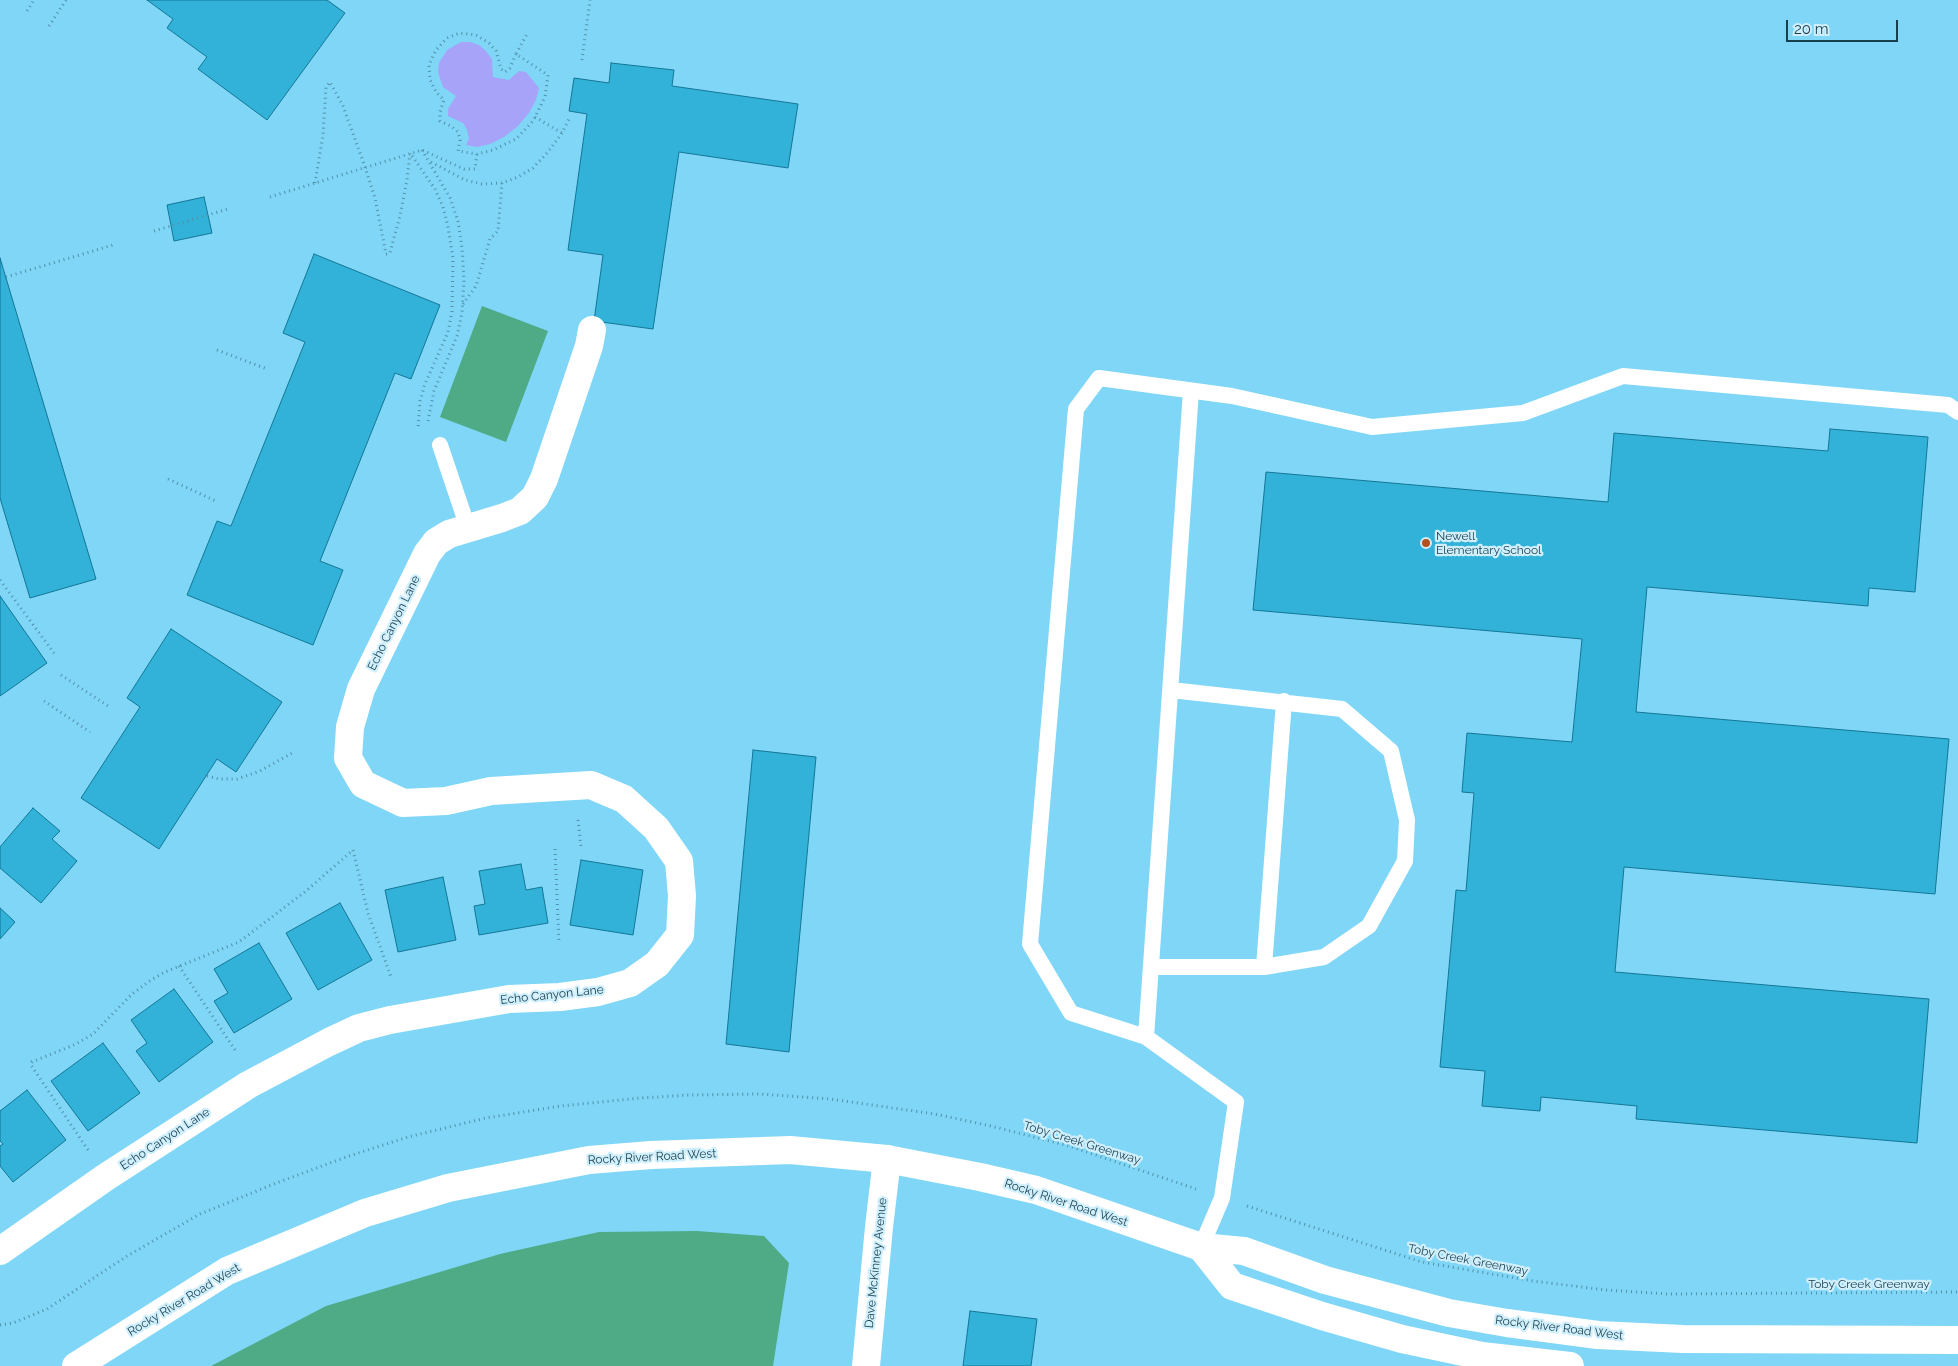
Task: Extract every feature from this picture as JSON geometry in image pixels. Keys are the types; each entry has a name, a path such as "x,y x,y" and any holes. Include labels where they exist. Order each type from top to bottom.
{"street":[{"name":"Echo Canyon Lane","path":"0,1251 106,1177 248,1085 359,1028 390,1020 509,999 560,997 598,992 630,983 658,964 680,934 682,896 678,861 656,828 624,799 591,786 491,791 446,801 403,802 363,784 348,758 350,727 362,689 427,554 436,542 449,534 520,511 535,497 544,479 589,346 592,330"},
{"name":"Rocky River Road West","path":"76,1366 227,1271 365,1212 448,1188 589,1160 651,1155 804,1150 887,1159 980,1176 1036,1190 1201,1247 1244,1251 1325,1280 1449,1313 1506,1323 1598,1335 1683,1339 1958,1340"},
{"name":"Dave McKinney Avenue","path":"866,1366 887,1159"},
{"path":"1201,1247 1232,1286 1322,1316 1402,1339 1482,1356 1570,1366"}],"lane":[{"path":"1201,1247 1222,1198 1236,1102 1146,1037 1071,1013 1030,944 1076,409 1099,378 1232,396 1372,427 1523,413 1623,376 1948,404 1958,412"},
{"path":"1146,1037 1191,391"},
{"path":"440,445 468,528"},
{"path":"1151,967 1264,967 1324,956 1369,926 1405,861 1407,820 1391,751 1342,709 1284,701 1171,690"},
{"path":"1264,967 1284,701"}],"path":[{"path":"27,11 34,0"},
{"path":"49,26 66,0"},
{"path":"582,60 590,0"},
{"path":"516,54 548,75 545,97 534,117 516,139 494,150 477,154 458,151 460,140 458,132 440,121 440,112 444,100 436,92 430,80 429,65 436,50 447,38 460,33 476,35 496,51 501,69 505,72 510,68 516,54 527,34"},
{"path":"315,182 323,135 326,87 330,82 343,106 365,167 375,198 384,252 389,254 400,216 410,153"},
{"path":"534,117 562,133"},
{"path":"430,162 465,180 482,184 502,183 518,177 533,168 548,152 570,118"},
{"path":"270,197 422,150 464,169 475,170 477,154"},
{"path":"422,150 450,198 458,221 464,280 463,305 457,336 434,391 427,428"},
{"path":"410,153 435,189 443,207 453,258 454,285 448,332 420,401 417,436"},
{"path":"463,305 476,286 490,239 498,231 502,183"},
{"path":"154,231 228,209"},
{"path":"6,277 113,244"},
{"path":"217,350 267,369"},
{"path":"168,479 218,502"},
{"path":"0,580 54,653"},
{"path":"61,675 108,706"},
{"path":"44,701 90,732"},
{"path":"207,776 219,779 237,779 260,771 292,753"},
{"path":"555,849 559,943"},
{"path":"90,1153 30,1065 40,1058 76,1044 92,1034 132,994 151,980 179,966 239,942 306,891 353,850 368,913 391,976"},
{"path":"179,966 236,1053"},
{"name":"Toby Creek Greenway","path":"830,1099 935,1114 1069,1146 1222,1198 1422,1262 1533,1281 1606,1290 1668,1294 1958,1292"}],"green space":[{"path":"482,306 548,331 506,442 440,417"},
{"path":"697,1231 764,1236 789,1263 773,1366 211,1366 326,1306 500,1254 599,1232"}],"shaded area":[{"path":"461,42 479,45 486,51 492,59 493,77 509,80 519,71 526,72 539,88 536,100 529,113 518,126 504,137 490,144 477,147 466,145 469,138 463,123 448,116 448,109 456,96 443,87 438,72 439,63 447,50"}],"building":[{"path":"147,0 327,0 345,13 267,120 198,69 207,57 167,28 173,19"},
{"path":"611,63 674,70 672,86 798,104 788,168 679,152 653,329 594,321 603,255 568,250 587,114 569,111 574,78 609,83"},
{"path":"204,197 212,233 174,241 167,205"},
{"path":"314,254 440,305 411,379 395,373 320,561 343,570 313,645 187,595 217,521 231,526 305,342 283,333"},
{"path":"0,258 96,579 30,598 0,498"},
{"name":"Newell Elementary School","path":"1830,429 1928,437 1915,592 1869,588 1868,606 1647,587 1636,712 1949,739 1935,894 1624,867 1615,972 1929,999 1917,1143 1636,1119 1637,1106 1541,1097 1540,1111 1482,1106 1485,1071 1440,1067 1456,890 1466,891 1474,793 1462,792 1467,733 1572,742 1582,639 1253,610 1266,472 1608,502 1614,433 1828,451"},
{"path":"0,596 47,663 0,696"},
{"path":"171,629 282,702 236,772 217,759 159,849 81,798 140,707 127,698"},
{"path":"753,750 816,757 789,1052 726,1044"},
{"path":"33,808 60,831 52,839 77,861 41,903 0,868 0,847"},
{"path":"581,860 643,870 633,935 570,925"},
{"path":"521,864 526,890 542,887 548,923 479,935 474,906 485,904 479,871"},
{"path":"443,877 456,940 398,952 385,890"},
{"path":"340,903 372,960 318,990 286,933"},
{"path":"0,908 15,922 0,939"},
{"path":"259,943 292,999 234,1033 214,1001 228,993 214,969"},
{"path":"174,989 213,1042 159,1082 136,1051 147,1043 131,1020"},
{"path":"103,1043 140,1093 88,1131 51,1081"},
{"path":"27,1090 66,1140 13,1182 0,1166 0,1146 3,1144 0,1141 0,1111"},
{"path":"970,1311 1037,1319 1031,1366 963,1366"}],"place":[{"name":"Newell Elementary School","path":"1426,543"}]}
